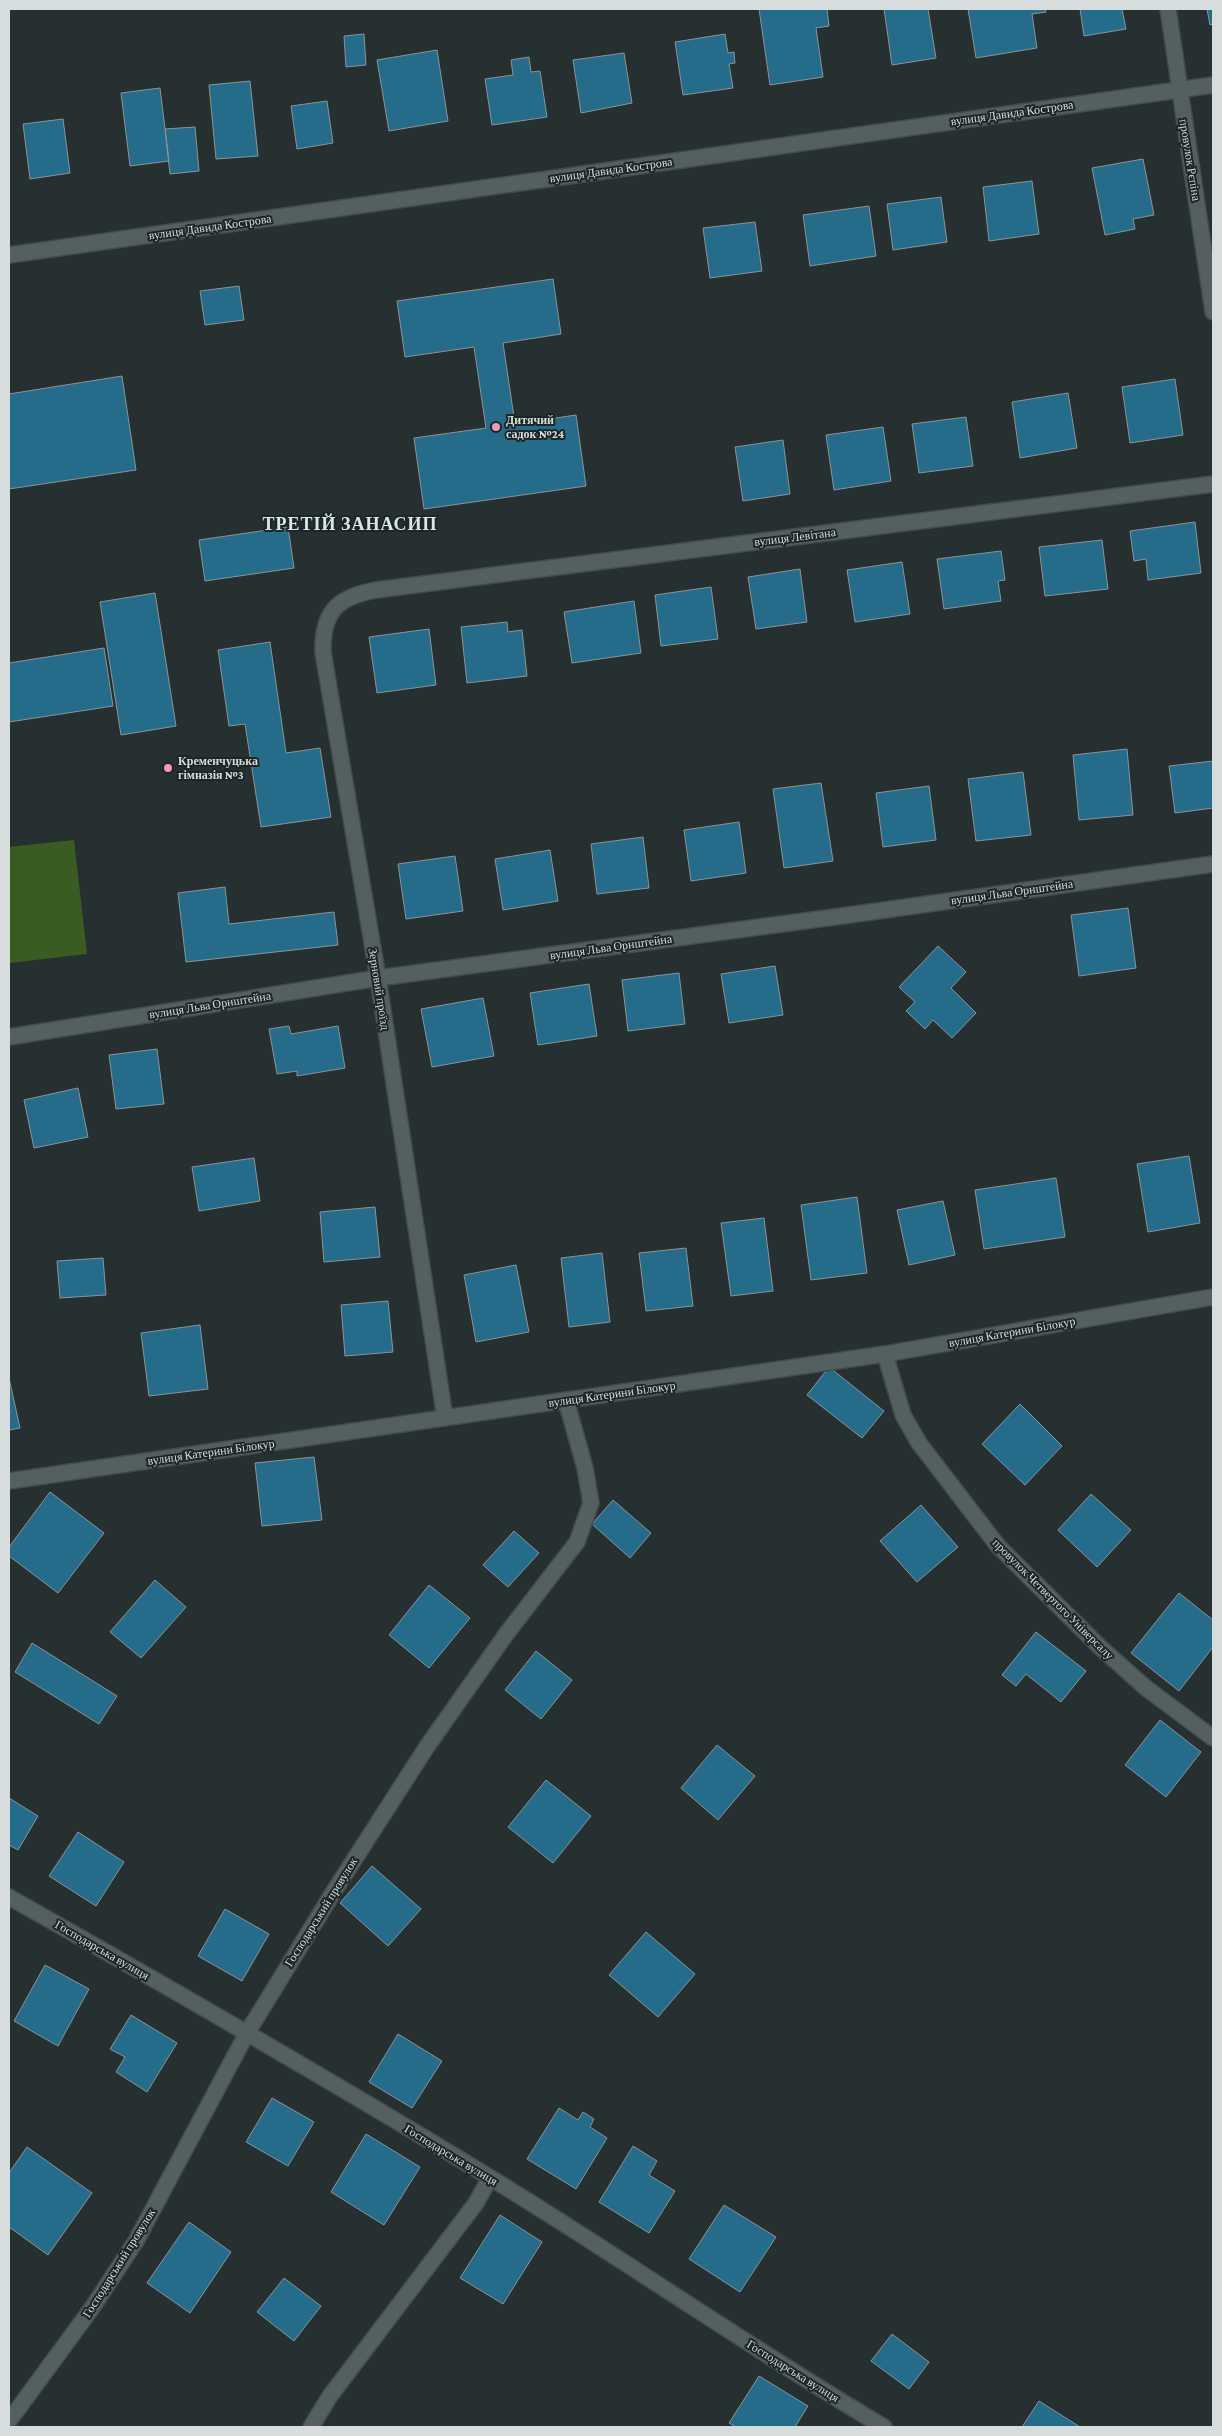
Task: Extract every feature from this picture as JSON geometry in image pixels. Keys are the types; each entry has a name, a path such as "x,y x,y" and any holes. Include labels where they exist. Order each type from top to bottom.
{"street":[{"name":"провулок Рєпіна","path":"1168,9 1213,312"},
{"name":"вулиця Давида Кострова","path":"9,255 1213,85"},
{"name":"вулиця Левітана","path":"376,590 1213,484"},
{"name":"Зерновий проїзд","path":"376,590 345,599 332,610 325,623 323,639 378,978 445,1418"},
{"name":"вулиця Льва Орнштейна","path":"9,1037 378,978 832,918 1213,864"},
{"name":"вулиця Катерини Білокур","path":"9,1481 885,1354 1213,1296"},
{"name":"провулок Четвертого Універсалу","path":"885,1354 903,1415 919,1443 998,1546 1100,1647 1146,1688 1213,1738"},
{"name":"Господарський провулок","path":"9,2421 92,2308 136,2241 247,2033 336,1888 426,1748 507,1633 577,1542 591,1502 585,1468 566,1400"},
{"name":"Господарська вулиця","path":"9,1897 247,2033 490,2178 824,2392 884,2427"},
{"path":"311,2427 330,2396 476,2202 490,2178"}],"green space":[{"path":"74,840 87,954 9,963 9,847"}],"building":[{"path":"759,9 827,9 829,26 816,28 823,77 770,85"},
{"path":"884,9 928,9 936,58 892,65"},
{"path":"968,9 1045,9 1046,12 1032,14 1037,48 976,58"},
{"path":"1080,9 1122,9 1126,29 1084,36"},
{"path":"1207,9 1213,9 1213,24 1210,25"},
{"path":"364,34 366,65 346,67 344,36"},
{"path":"725,34 728,53 734,52 735,63 729,64 733,88 683,95 675,42"},
{"path":"437,50 448,121 389,131 377,60"},
{"path":"624,53 632,103 581,113 573,60"},
{"path":"529,57 531,72 540,71 547,117 492,125 485,79 513,75 511,60"},
{"path":"250,81 258,156 216,159 209,85"},
{"path":"160,88 169,161 130,166 121,93"},
{"path":"327,101 333,143 297,149 291,106"},
{"path":"63,119 70,173 30,179 23,124"},
{"path":"195,127 199,171 170,174 165,129"},
{"path":"1143,159 1154,215 1133,219 1135,229 1105,235 1092,168"},
{"path":"1032,181 1039,234 989,241 983,187"},
{"path":"941,197 947,242 893,250 887,204"},
{"path":"869,206 876,256 810,266 803,215"},
{"path":"755,222 762,271 710,278 703,228"},
{"path":"553,279 561,334 503,343 515,424 576,415 586,486 424,509 414,438 486,428 474,347 405,357 397,301"},
{"path":"239,286 244,320 205,325 200,291"},
{"path":"122,376 136,470 9,489 9,394"},
{"path":"1175,379 1183,435 1130,443 1122,387"},
{"path":"1068,393 1077,448 1020,458 1012,402"},
{"path":"966,417 973,466 919,473 912,424"},
{"path":"883,427 891,481 834,490 826,435"},
{"path":"783,440 790,494 743,501 735,447"},
{"path":"1195,522 1201,573 1148,580 1146,559 1134,561 1130,531"},
{"path":"288,527 294,568 205,581 199,540"},
{"path":"1102,540 1108,589 1045,596 1039,547"},
{"path":"1001,551 1005,580 998,581 1001,601 944,609 937,559"},
{"path":"902,562 910,614 855,622 847,570"},
{"path":"800,569 807,622 756,629 748,577"},
{"path":"711,587 718,639 661,646 655,595"},
{"path":"155,593 176,726 121,735 100,602"},
{"path":"634,601 641,653 572,663 564,612"},
{"path":"507,622 508,632 522,630 527,676 467,683 461,627"},
{"path":"429,629 436,685 377,693 369,637"},
{"path":"270,642 286,753 320,748 331,817 261,827 245,724 229,726 218,650"},
{"path":"104,648 113,706 9,722 9,663"},
{"path":"1127,749 1133,815 1079,820 1073,755"},
{"path":"1213,761 1213,808 1175,813 1169,766"},
{"path":"1023,772 1031,835 976,841 968,779"},
{"path":"821,783 833,861 784,868 773,789"},
{"path":"929,786 936,840 883,847 876,793"},
{"path":"739,822 746,873 691,881 684,830"},
{"path":"643,837 649,888 597,894 591,844"},
{"path":"550,850 558,901 503,910 495,859"},
{"path":"455,856 463,911 406,919 398,864"},
{"path":"225,887 229,924 334,912 338,945 186,962 178,893"},
{"path":"1128,908 1136,968 1079,976 1071,915"},
{"path":"938,946 966,972 951,988 976,1013 952,1038 933,1020 925,1029 906,1011 915,1002 899,987"},
{"path":"775,966 783,1015 729,1023 721,974"},
{"path":"679,973 685,1024 628,1031 622,980"},
{"path":"589,984 597,1036 538,1045 530,993"},
{"path":"483,998 494,1056 432,1067 421,1009"},
{"path":"289,1026 291,1034 338,1026 345,1068 297,1076 297,1071 277,1074 269,1029"},
{"path":"157,1049 164,1104 116,1109 109,1055"},
{"path":"78,1088 88,1137 34,1148 24,1100"},
{"path":"1189,1156 1200,1223 1148,1232 1137,1164"},
{"path":"254,1158 260,1201 199,1211 192,1167"},
{"path":"1056,1178 1065,1237 984,1249 975,1190"},
{"path":"857,1197 867,1273 811,1280 801,1205"},
{"path":"943,1201 955,1255 909,1265 897,1210"},
{"path":"375,1207 380,1257 324,1262 320,1212"},
{"path":"764,1218 773,1291 731,1296 721,1223"},
{"path":"686,1248 693,1306 646,1311 639,1253"},
{"path":"602,1253 610,1322 569,1327 561,1258"},
{"path":"103,1258 106,1295 60,1298 57,1261"},
{"path":"516,1265 529,1332 476,1342 464,1275"},
{"path":"388,1301 393,1352 345,1356 341,1305"},
{"path":"200,1325 208,1389 149,1396 141,1333"},
{"path":"829,1367 884,1411 862,1438 807,1395"},
{"path":"9,1378 20,1428 9,1430"},
{"path":"1020,1404 1062,1446 1025,1485 982,1444"},
{"path":"314,1457 322,1520 262,1526 255,1463"},
{"path":"50,1492 104,1533 58,1593 9,1556 9,1547"},
{"path":"1091,1494 1131,1530 1097,1567 1058,1530"},
{"path":"613,1500 651,1533 630,1558 592,1524"},
{"path":"921,1505 958,1547 917,1582 880,1541"},
{"path":"514,1531 539,1553 508,1587 483,1565"},
{"path":"155,1580 186,1607 141,1658 110,1632"},
{"path":"429,1585 470,1618 429,1668 389,1635"},
{"path":"1179,1593 1213,1620 1213,1647 1179,1691 1131,1653"},
{"path":"1036,1632 1086,1671 1061,1702 1026,1674 1016,1686 1002,1675"},
{"path":"32,1643 117,1696 99,1724 15,1672"},
{"path":"536,1651 572,1680 541,1719 505,1690"},
{"path":"1160,1720 1201,1752 1166,1797 1125,1765"},
{"path":"717,1745 755,1776 718,1820 681,1788"},
{"path":"546,1780 591,1816 553,1863 508,1827"},
{"path":"9,1798 38,1816 18,1850 9,1845"},
{"path":"78,1832 124,1862 96,1906 49,1876"},
{"path":"372,1866 421,1909 388,1946 340,1903"},
{"path":"225,1909 269,1934 242,1981 198,1956"},
{"path":"646,1932 695,1974 658,2017 609,1975"},
{"path":"45,1965 89,1989 58,2046 14,2021"},
{"path":"131,2015 177,2043 147,2092 116,2072 125,2057 110,2049"},
{"path":"398,2034 442,2061 412,2108 369,2082"},
{"path":"272,2098 314,2122 288,2166 246,2142"},
{"path":"559,2108 578,2120 583,2112 594,2119 590,2127 607,2138 576,2189 527,2159"},
{"path":"366,2134 420,2167 384,2225 331,2192"},
{"path":"633,2146 657,2161 649,2175 675,2191 649,2233 599,2202"},
{"path":"27,2147 92,2193 48,2255 9,2227 9,2173"},
{"path":"724,2205 776,2237 740,2292 689,2259"},
{"path":"500,2215 542,2242 503,2304 460,2278"},
{"path":"189,2222 231,2252 190,2313 147,2283"},
{"path":"284,2278 321,2306 294,2341 257,2312"},
{"path":"892,2334 929,2362 909,2389 871,2361"},
{"path":"759,2376 808,2406 795,2427 736,2427 729,2423"},
{"path":"1039,2401 1080,2427 1022,2427"}],"place":[{"name":"Дитячий садок №24","path":"496,427"},
{"name":"Кременчуцька гімназія №3","path":"168,768"}],"district":[{"name":"ТРЕТІЙ ЗАНАСИП","path":"350,524"}]}
